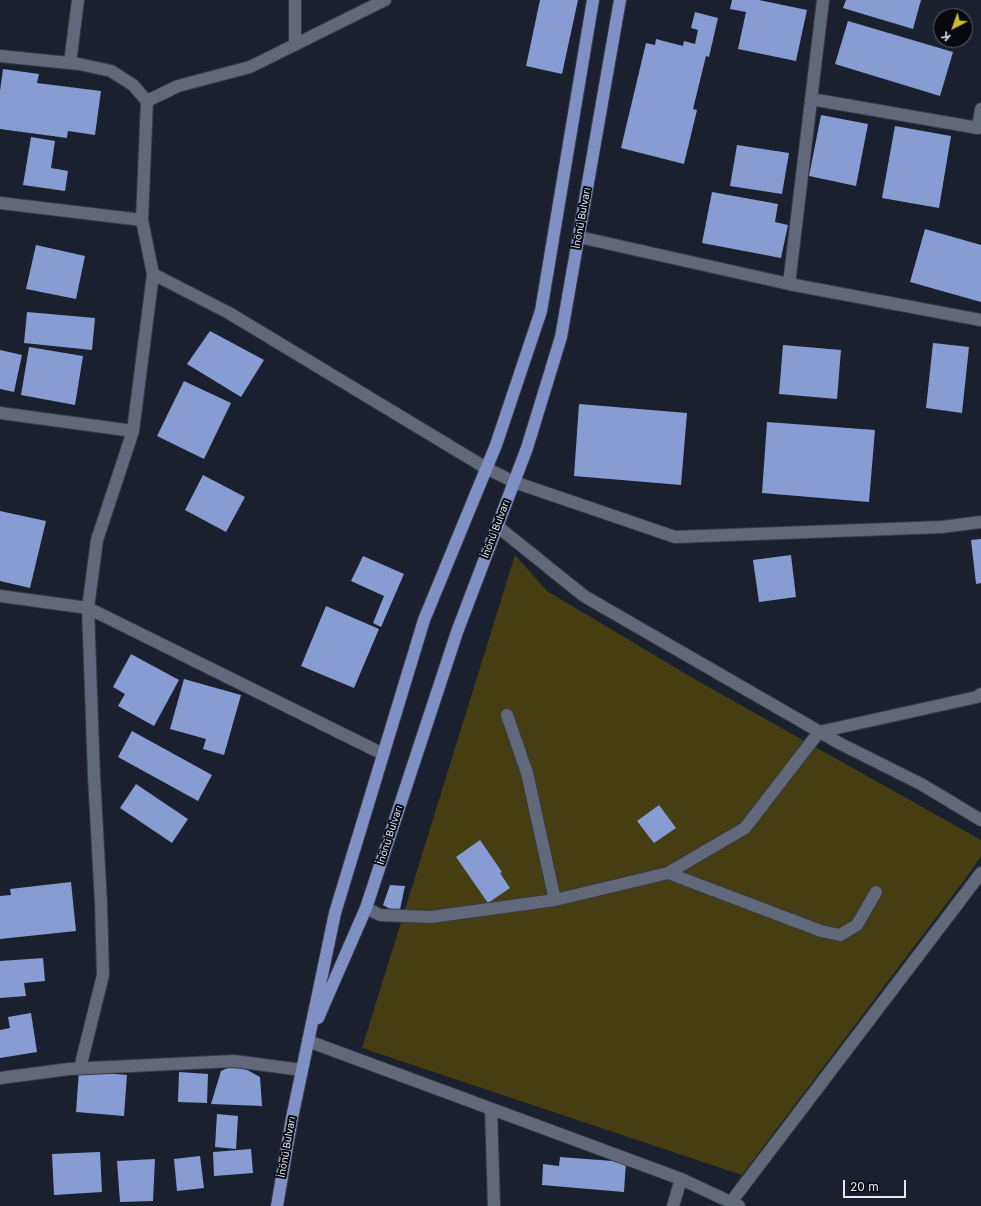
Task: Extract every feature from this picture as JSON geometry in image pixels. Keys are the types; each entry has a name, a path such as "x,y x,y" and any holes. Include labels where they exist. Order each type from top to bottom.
{"main road":[{"name":"İnönü Bulvarı","path":"277,1206 302,1070 335,913 424,620 496,445 541,311 593,0"},
{"name":"İnönü Bulvarı","path":"308,1041 366,908 457,632 527,448 561,337 620,0"}],"street":[{"path":"70,63 78,0"},
{"path":"295,0 295,45"},
{"path":"147,101 178,86 250,67 385,0"},
{"path":"789,284 823,0"},
{"path":"0,56 70,63 111,71 133,85 147,101 142,220 153,274 133,431 97,540 88,608 103,975 80,1068"},
{"path":"811,99 978,128 981,109"},
{"path":"0,203 142,220"},
{"path":"579,237 789,284 981,320"},
{"path":"153,274 229,313 486,468 514,482 675,537 942,527 981,522"},
{"path":"0,413 133,431"},
{"path":"497,526 584,596 819,732 920,784 981,820"},
{"path":"0,596 88,608 383,754"},
{"path":"366,908 380,915 431,917 555,900 668,873 745,828 819,732 977,697 981,694"},
{"path":"507,715 527,773 555,900"},
{"path":"668,873 820,931 840,935 857,926 876,892"},
{"path":"308,1041 681,1179 735,1204 981,873"},
{"path":"0,1078 80,1068 234,1060 302,1070"},
{"path":"491,1109 494,1206"},
{"path":"673,1206 681,1179"}],"shaded area":[{"path":"515,555 547,591 696,680 981,840 981,856 974,867 742,1175 362,1048"}],"building":[{"path":"540,0 578,0 562,74 526,66"},
{"path":"732,0 759,0 807,10 796,61 738,49 746,12 730,9"},
{"path":"846,0 921,0 913,29 843,8"},
{"path":"695,12 718,18 709,57 706,56 693,109 697,110 684,164 621,148 646,43 655,45 656,39 683,46 684,41 695,44 698,30 691,28"},
{"path":"848,21 933,46 933,48 939,48 953,52 940,96 835,64"},
{"path":"3,69 39,74 37,83 101,91 95,135 68,131 67,138 0,129 0,91"},
{"path":"821,115 868,124 856,186 809,176"},
{"path":"895,126 951,136 939,208 882,198"},
{"path":"31,137 55,141 51,168 68,171 65,191 23,185"},
{"path":"737,145 789,153 782,194 730,186"},
{"path":"712,192 778,204 775,222 788,225 781,258 702,243"},
{"path":"925,229 981,245 981,302 910,282"},
{"path":"36,245 85,256 76,299 26,289"},
{"path":"27,312 95,318 92,350 24,343"},
{"path":"210,331 264,360 241,397 187,364"},
{"path":"933,343 969,347 962,413 926,408"},
{"path":"783,345 841,350 837,399 779,394"},
{"path":"29,347 83,356 75,405 21,395"},
{"path":"0,350 22,355 14,392 0,389"},
{"path":"184,381 231,403 204,459 157,436"},
{"path":"579,404 687,413 681,485 574,476"},
{"path":"767,422 875,430 869,502 762,493"},
{"path":"203,475 245,497 226,532 185,510"},
{"path":"0,511 46,521 30,588 0,581"},
{"path":"981,539 981,583 976,584 971,540"},
{"path":"791,555 796,597 759,602 753,560"},
{"path":"363,556 404,574 381,627 373,623 384,596 351,581"},
{"path":"326,606 379,629 354,688 301,666"},
{"path":"131,654 179,680 154,726 118,706 125,694 113,687"},
{"path":"184,679 241,695 224,755 203,749 206,739 170,729"},
{"path":"132,731 212,775 198,801 118,757"},
{"path":"136,784 188,819 172,843 120,808"},
{"path":"659,805 676,828 654,843 637,821"},
{"path":"480,840 502,872 500,873 510,888 488,903 456,857"},
{"path":"71,882 76,931 0,939 0,896 11,895 10,889"},
{"path":"390,885 405,886 399,914 383,905"},
{"path":"43,958 45,981 24,983 26,996 0,998 0,961"},
{"path":"31,1013 37,1052 0,1058 0,1030 10,1028 8,1017"},
{"path":"236,1064 260,1077 262,1106 211,1104 221,1071"},
{"path":"79,1071 127,1075 124,1116 76,1112"},
{"path":"179,1072 208,1074 207,1103 178,1102"},
{"path":"217,1114 238,1116 236,1149 215,1147"},
{"path":"251,1149 253,1173 214,1176 213,1152"},
{"path":"100,1152 102,1192 54,1195 52,1154"},
{"path":"200,1156 204,1188 177,1191 174,1159"},
{"path":"560,1157 626,1162 624,1192 542,1185 543,1164 559,1166"},
{"path":"155,1159 153,1201 120,1202 117,1161"}]}
